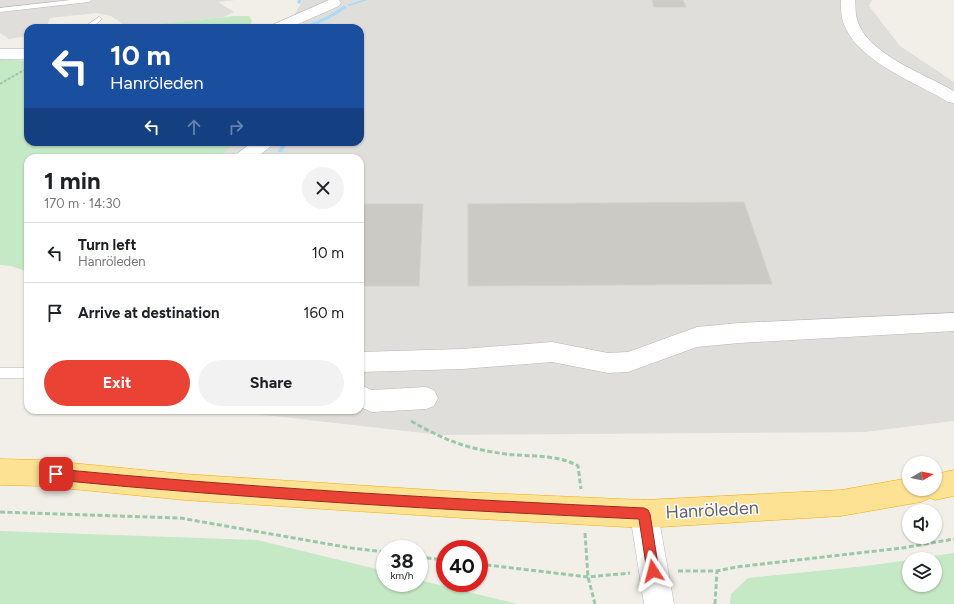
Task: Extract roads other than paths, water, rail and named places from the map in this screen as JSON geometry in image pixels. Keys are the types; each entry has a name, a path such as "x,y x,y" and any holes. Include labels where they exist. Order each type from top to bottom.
{"highway":[{"name":"Hanröleden","path":"0,472 48,474 184,487 463,505 644,514 841,503 902,492"},
{"path":"942,485 954,483"}],"street":[{"path":"848,0 847,15 860,39 898,68 954,98"},
{"path":"286,24 337,2"},
{"path":"0,54 24,54"},
{"path":"249,154 260,146"},
{"path":"364,362 462,359 552,352 608,363 639,359 697,337 739,333 954,322"},
{"path":"370,398 426,398"},
{"path":"644,514 659,604"}],"lane":[{"path":"0,10 89,0"},
{"path":"92,24 99,19"},
{"path":"0,373 24,373"}],"waterway":[{"path":"349,5 366,0"},
{"path":"312,24 327,18 345,7"},
{"path":"280,151 283,146"}]}
